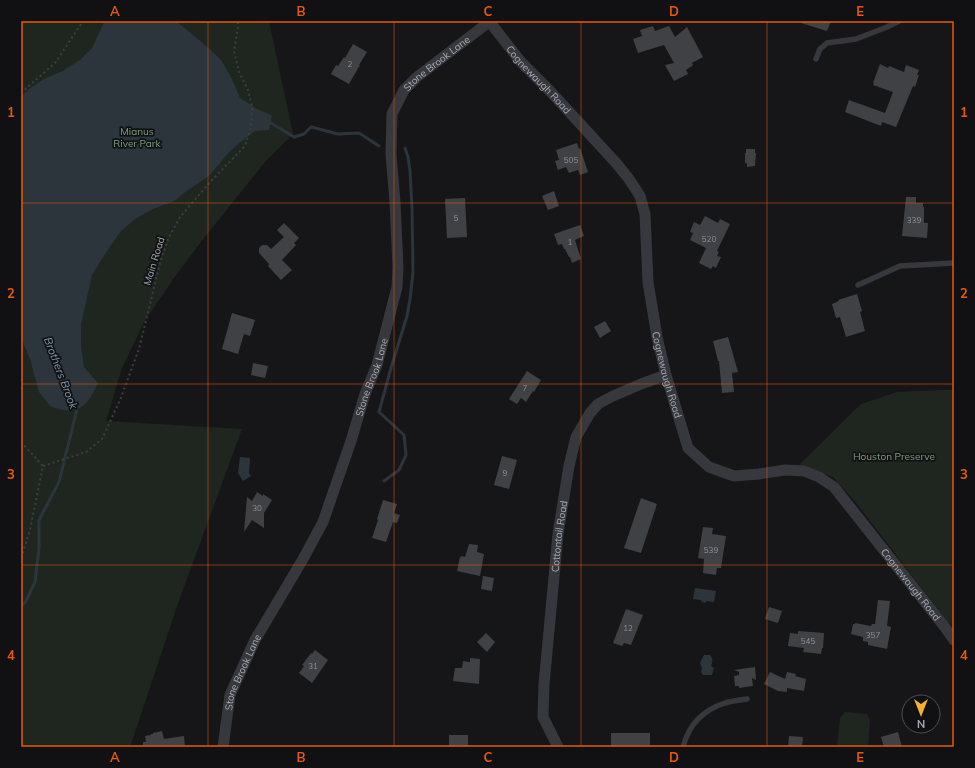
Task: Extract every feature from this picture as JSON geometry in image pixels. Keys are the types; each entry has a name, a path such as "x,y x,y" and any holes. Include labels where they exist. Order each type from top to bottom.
{"street":[{"name":"Cognewaugh Road","path":"489,22 521,62 556,97 617,164 640,196 645,214 648,282 657,337 666,375 688,448 709,467 734,476 785,470 804,470 819,477 834,487 949,629 954,640"},
{"name":"Stone Brook Lane","path":"223,747 230,695 255,640 304,559 323,522 351,441 365,394 379,358 397,287 398,259 391,154 392,114 404,90 417,77 489,22"},
{"name":"Cottontail Road","path":"558,747 543,717 544,684 558,534 569,466 576,437 598,404 641,384 666,375"}],"lane":[{"path":"816,59 820,49 827,43 856,38 899,21"},
{"path":"858,285 900,266 954,263"},
{"path":"683,747 685,739 695,722 706,712 725,703 747,699"}],"path":[{"path":"21,93 55,63 83,21"},
{"name":"Main Road","path":"43,466 86,452 102,439 120,400 139,349 160,262 168,239 180,217 211,181 246,146 251,127 252,106 248,90 239,72 234,51 238,21"},
{"path":"21,442 43,466 30,530 21,558"}],"green space":[{"name":"Mianus River Park","path":"21,21 269,21 293,134 265,162 204,238 144,322 122,368 106,421 242,429 177,606 130,747 21,747"},
{"name":"Houston Preserve","path":"954,390 954,627 947,621 857,504 833,477 799,465 861,404 897,392"},
{"path":"845,712 867,714 870,720 868,747 837,747 840,718"}],"water":[{"path":"176,21 221,60 232,79 240,98 257,109 272,115 269,130 255,131 230,151 209,176 174,201 153,209 135,219 121,231 92,275 81,324 81,347 84,367 98,383 90,398 83,406 78,409 64,410 50,406 39,392 30,359 21,338 21,97 29,89 44,79 63,71 81,59 92,48 104,22"},
{"path":"240,457 250,458 249,473 251,476 243,481 238,473"},
{"path":"695,588 716,591 714,602 707,601 705,603 701,600 693,599"},
{"path":"704,655 710,655 712,658 711,666 714,668 712,675 703,675 701,672 702,668 700,663"}],"building":[{"path":"801,21 831,21 827,31 801,23"},
{"path":"653,26 655,31 669,26 675,37 687,27 703,57 692,63 693,65 686,70 688,74 674,81 665,65 674,63 664,45 638,53 633,39 642,36 640,30"},
{"path":"353,44 367,52 349,84 331,74 336,65 338,66 344,57 345,58"},
{"path":"880,64 888,68 889,66 904,72 906,65 919,70 915,87 913,86 896,127 882,122 881,126 845,112 849,100 885,113 893,92 873,85"},
{"path":"577,143 588,172 580,175 578,170 569,173 566,167 558,170 555,161 559,160 556,150"},
{"path":"746,149 755,149 755,166 747,167 747,163 745,163"},
{"path":"554,191 559,206 548,210 542,196"},
{"path":"906,197 916,197 916,203 923,203 924,223 928,223 927,238 902,236"},
{"path":"465,198 467,237 447,238 445,199"},
{"path":"705,216 718,223 720,219 730,224 717,251 719,252 717,256 721,257 716,268 713,266 711,269 699,263 706,248 690,240 693,233 690,232 694,222 700,225"},
{"path":"284,223 299,238 294,243 296,245 282,260 292,270 281,280 268,266 269,264 259,253 259,248 262,245 267,245 271,249 284,237 277,230"},
{"path":"580,225 584,236 575,240 581,259 572,263 562,244 558,245 554,234"},
{"path":"857,294 862,311 860,312 865,331 846,337 840,317 836,318 832,304 839,301 838,300"},
{"path":"232,313 255,320 250,336 244,334 238,354 222,349"},
{"path":"605,321 611,331 600,338 594,327"},
{"path":"728,337 738,372 732,373 734,392 722,393 719,361 713,341"},
{"path":"253,363 268,366 265,378 251,375"},
{"path":"527,371 541,380 526,402 521,398 517,404 509,399"},
{"path":"502,456 517,460 509,489 494,485"},
{"path":"257,492 272,500 264,513 264,528 252,520 244,532 247,497 252,501"},
{"path":"641,498 657,504 641,553 624,548"},
{"path":"383,500 397,504 394,513 400,515 397,523 393,522 386,542 372,538"},
{"path":"703,527 713,528 712,534 726,536 721,568 717,568 716,575 703,573 704,559 698,558"},
{"path":"469,544 478,545 477,552 484,554 480,576 457,571 460,557 465,557"},
{"path":"483,576 494,578 492,591 481,589"},
{"path":"878,600 890,601 887,626 891,627 887,649 868,645 868,642 863,641 863,637 851,634 853,624 855,623 871,626 872,624 875,624"},
{"path":"769,607 782,611 778,623 765,619"},
{"path":"626,609 643,615 631,645 624,643 622,646 613,643"},
{"path":"798,631 824,633 821,654 803,652 804,648 788,646 790,633 798,634"},
{"path":"486,633 495,642 487,652 477,642"},
{"path":"315,650 328,660 312,683 299,673 304,666 302,665"},
{"path":"470,658 480,659 479,684 453,681 455,668 462,668 463,661 470,662"},
{"path":"755,667 756,680 752,678 753,686 739,688 739,686 735,686 734,676 739,675 739,672 734,670"},
{"path":"770,672 785,679 787,672 796,674 795,676 806,679 804,691 787,688 787,692 778,691 764,684"},
{"path":"162,731 164,739 184,736 185,747 143,747 143,742 146,742 145,736"},
{"path":"898,732 902,747 884,747 881,737"},
{"path":"611,733 650,733 650,745 611,747"},
{"path":"449,735 468,735 468,747 449,747"},
{"path":"789,736 803,737 802,747 788,747"}],"waterway":[{"path":"267,124 271,123 294,137 304,134 311,127 338,134 359,133 379,146"},
{"path":"384,481 399,470 406,455 404,435 379,412 407,316 413,272 410,171 405,148"},
{"name":"Brothers Brook","path":"21,607 26,601 35,582 39,548 39,520 59,482 77,409 76,406"}]}
